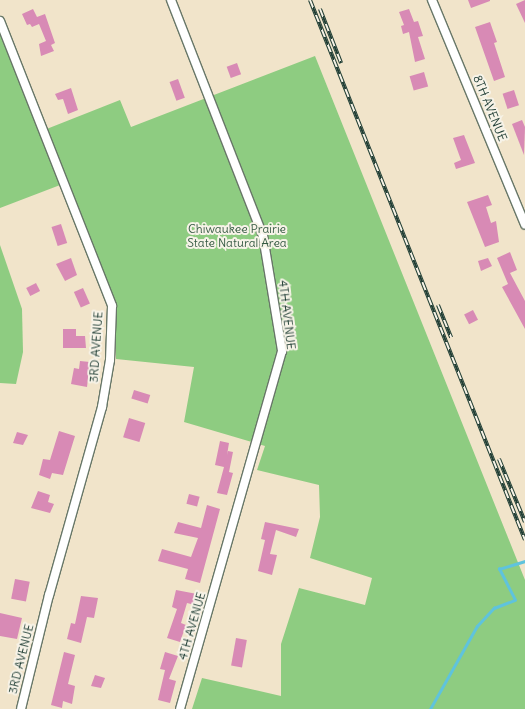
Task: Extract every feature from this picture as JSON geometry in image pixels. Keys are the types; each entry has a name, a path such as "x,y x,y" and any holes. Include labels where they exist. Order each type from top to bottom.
{"street":[{"name":"4TH AVENUE","path":"171,0 263,236 282,352 180,709"},
{"name":"8TH AVENUE","path":"432,0 525,225"},
{"name":"3RD AVENUE","path":"0,22 112,306 110,360 102,408 49,595 21,709"}],"green space":[{"name":"Chiwaukee Prairie State Natural Area","path":"0,34 39,132 120,100 131,127 315,56 525,580 525,709 192,709 202,678 281,696 281,644 299,588 365,605 372,578 310,558 320,517 319,485 257,470 265,446 184,422 194,367 116,359 116,322 111,294 68,182 0,208"},
{"path":"0,245 22,309 23,352 16,384 0,383"}],"building":[{"path":"468,0 490,0 490,1 471,8"},
{"path":"525,0 525,23 516,4"},
{"path":"33,9 37,17 45,14 55,43 51,45 54,51 41,56 39,44 46,41 39,24 32,27 30,24 27,25 22,14"},
{"path":"409,9 414,22 418,21 423,36 418,37 425,59 415,62 409,32 403,34 401,26 404,25 399,12"},
{"path":"490,22 497,42 494,43 505,77 494,81 475,27"},
{"path":"237,63 241,74 231,78 227,67"},
{"path":"424,72 428,86 414,91 410,76"},
{"path":"178,79 185,98 176,101 170,82"},
{"path":"71,88 78,110 68,114 63,99 58,100 55,94"},
{"path":"514,90 519,105 508,109 503,94"},
{"path":"522,120 525,127 524,155 512,124"},
{"path":"464,135 475,163 456,169 454,163 461,160 453,138"},
{"path":"488,195 492,205 486,207 491,223 496,221 499,242 485,247 467,202"},
{"path":"61,224 67,243 58,246 51,227"},
{"path":"510,252 517,270 510,273 525,301 525,329 502,287 508,284 497,258"},
{"path":"71,258 77,275 65,281 56,264"},
{"path":"488,258 492,266 481,271 478,261"},
{"path":"36,283 40,291 30,296 26,288"},
{"path":"83,288 90,304 81,308 74,292"},
{"path":"473,310 478,320 469,324 464,315"},
{"path":"63,329 76,329 76,336 85,336 86,348 63,348"},
{"path":"80,361 90,362 87,387 71,384 74,368 79,369"},
{"path":"134,390 150,395 148,404 131,399"},
{"path":"129,418 145,423 139,442 123,437"},
{"path":"59,431 75,436 63,475 52,473 50,479 39,475 43,459 50,460"},
{"path":"17,432 28,435 23,445 13,443"},
{"path":"220,441 229,443 227,455 228,451 233,452 229,472 233,473 227,495 217,493 224,467 215,465"},
{"path":"38,491 50,495 48,502 54,504 50,513 31,508"},
{"path":"189,494 200,497 197,507 186,504"},
{"path":"207,505 220,509 200,583 185,579 188,569 158,561 162,549 191,557 198,538 174,533 178,522 201,528"},
{"path":"265,522 299,529 296,537 276,530 270,554 277,555 272,575 258,571 265,540 261,539"},
{"path":"15,579 30,582 26,601 11,599"},
{"path":"176,590 197,594 195,605 187,603 181,623 186,625 180,642 167,638 177,609 172,607"},
{"path":"81,596 98,598 94,618 87,617 81,643 67,639 71,623 75,624"},
{"path":"0,613 22,618 17,639 0,636"},
{"path":"236,638 247,640 242,667 231,666"},
{"path":"64,652 75,655 68,684 75,686 72,704 63,701 62,708 51,705"},
{"path":"165,652 178,656 169,679 176,681 170,703 158,700 165,670 160,669"},
{"path":"95,675 105,678 101,688 91,686"}],"waterway":[{"path":"430,709 477,626 494,608 515,600 499,569 525,561"}],"railway":[{"path":"310,0 525,540"},
{"path":"320,9 341,63"},
{"path":"438,305 451,338"},
{"path":"499,459 525,522"}]}
